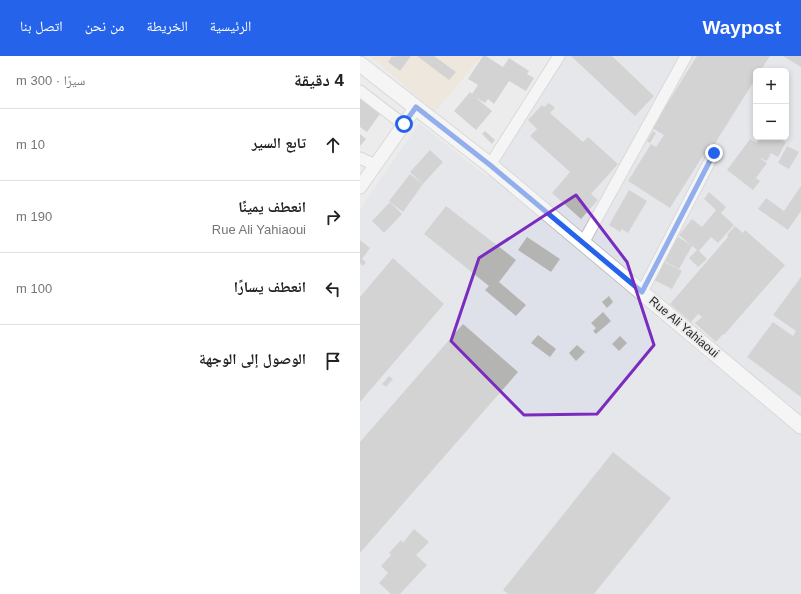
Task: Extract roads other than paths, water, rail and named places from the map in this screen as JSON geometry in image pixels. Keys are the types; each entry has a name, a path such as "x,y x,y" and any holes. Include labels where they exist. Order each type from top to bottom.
{"main road":[{"name":"Rue Ali Yahiaoui","path":"360,64 490,165 801,426"}],"street":[{"path":"490,165 559,56"},
{"path":"583,243 686,56"},
{"path":"360,91 404,124"},
{"path":"360,187 416,107"},
{"path":"642,292 714,153"},
{"path":"360,158 375,165"}]}
